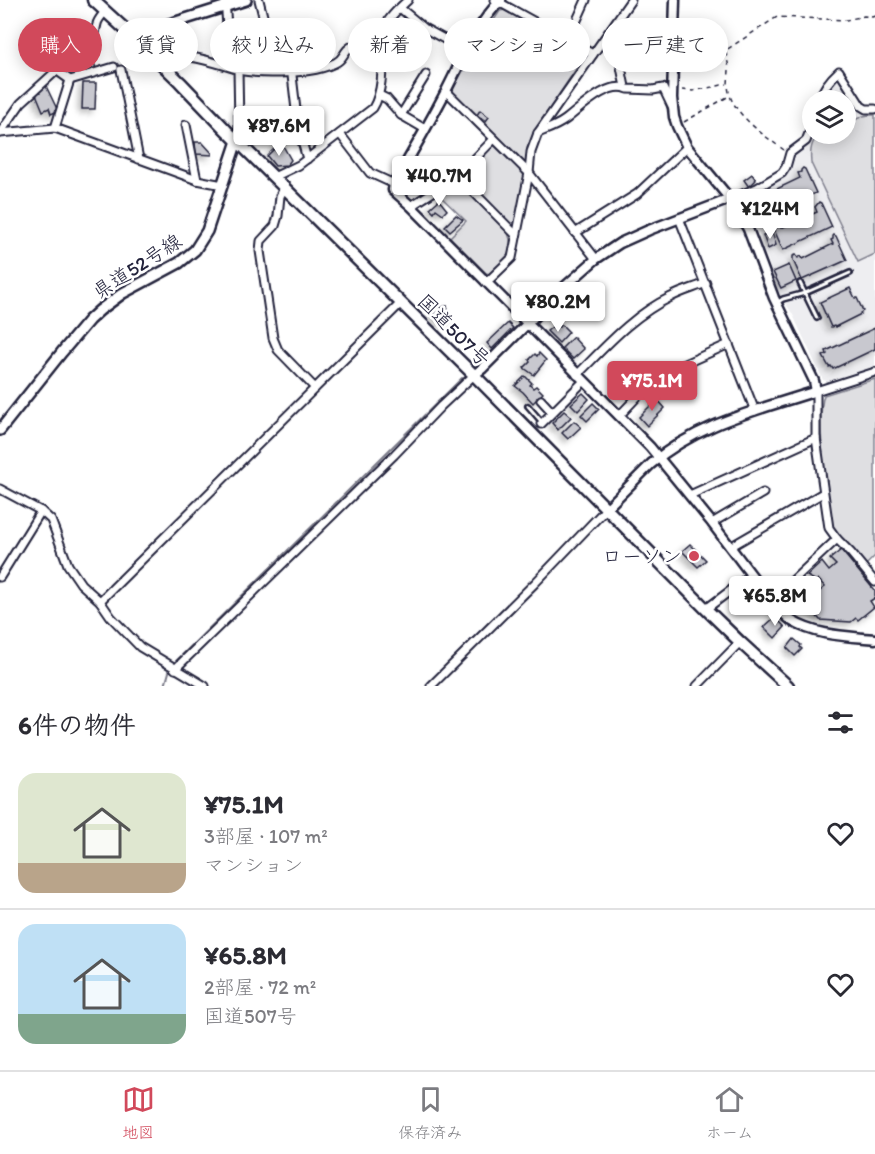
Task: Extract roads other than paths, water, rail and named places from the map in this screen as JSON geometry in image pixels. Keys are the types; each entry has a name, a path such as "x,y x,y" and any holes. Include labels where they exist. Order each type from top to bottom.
{"highway":[{"name":"国道507号","path":"101,5 115,18"},
{"name":"国道507号","path":"170,72 706,609 788,686"}],"main road":[{"path":"184,18 225,3 246,0"},
{"name":"県道52号線","path":"0,430 89,320 123,293 179,263 195,250 207,231 237,141"}],"street":[{"path":"259,0 264,18"},
{"path":"392,18 408,0"},
{"path":"578,18 586,0"},
{"path":"619,18 631,0"},
{"path":"672,108 675,0"},
{"path":"486,18 498,1 529,18"},
{"path":"225,3 227,18"},
{"path":"400,8 424,28 444,39"},
{"path":"486,283 512,258 531,152 538,133 602,41"},
{"path":"336,62 342,59 348,49"},
{"path":"59,72 70,80 118,68 139,159"},
{"path":"0,133 21,103 54,72"},
{"path":"234,72 239,119 237,141"},
{"path":"256,72 292,72 298,127 307,159"},
{"path":"274,177 307,159 373,108 379,94 381,72"},
{"path":"456,72 394,184 393,190 659,457 771,601 790,620 821,633 875,639"},
{"path":"622,72 625,87"},
{"path":"823,90 838,72 850,90"},
{"path":"401,115 426,75"},
{"path":"56,128 70,80"},
{"path":"538,133 557,125 586,101 616,87 649,90 663,88 687,147 730,199 748,229 776,303 814,381 816,438 829,528 875,582"},
{"path":"446,91 529,173 596,259"},
{"path":"379,94 387,99 401,115 425,129"},
{"path":"856,99 866,109 875,109"},
{"path":"186,124 197,180"},
{"path":"0,133 56,128 197,180 223,185"},
{"path":"340,134 370,173 394,184"},
{"path":"411,206 458,176 494,139"},
{"path":"175,669 441,406 596,259 620,243 649,230 757,188 782,173 790,153 802,144"},
{"path":"575,233 637,195 687,147"},
{"path":"458,176 516,235"},
{"path":"285,187 280,196 275,226 261,242 260,250 273,338 278,351 315,388"},
{"path":"679,218 755,411"},
{"path":"541,423 625,327 671,297 706,283"},
{"path":"100,601 401,303"},
{"path":"619,416 638,396 671,370 729,344"},
{"path":"431,686 659,457 704,429 719,423 875,371"},
{"path":"541,400 552,412"},
{"path":"690,495 816,438"},
{"path":"0,489 41,511 51,520 68,565 81,584 100,601 111,617 140,647 205,686"},
{"path":"712,523 764,493"},
{"path":"730,547 823,493"},
{"path":"0,578 41,511"},
{"path":"771,601 837,539"},
{"path":"706,609 751,574"},
{"path":"697,686 740,642"}],"lane":[{"path":"776,303 806,293 850,273"},
{"path":"800,283 817,318"},
{"path":"528,406 541,423"}],"waterway":[{"path":"165,686 169,672 176,661 462,378"}],"place":[{"name":"ローソン","path":"694,556"}]}
